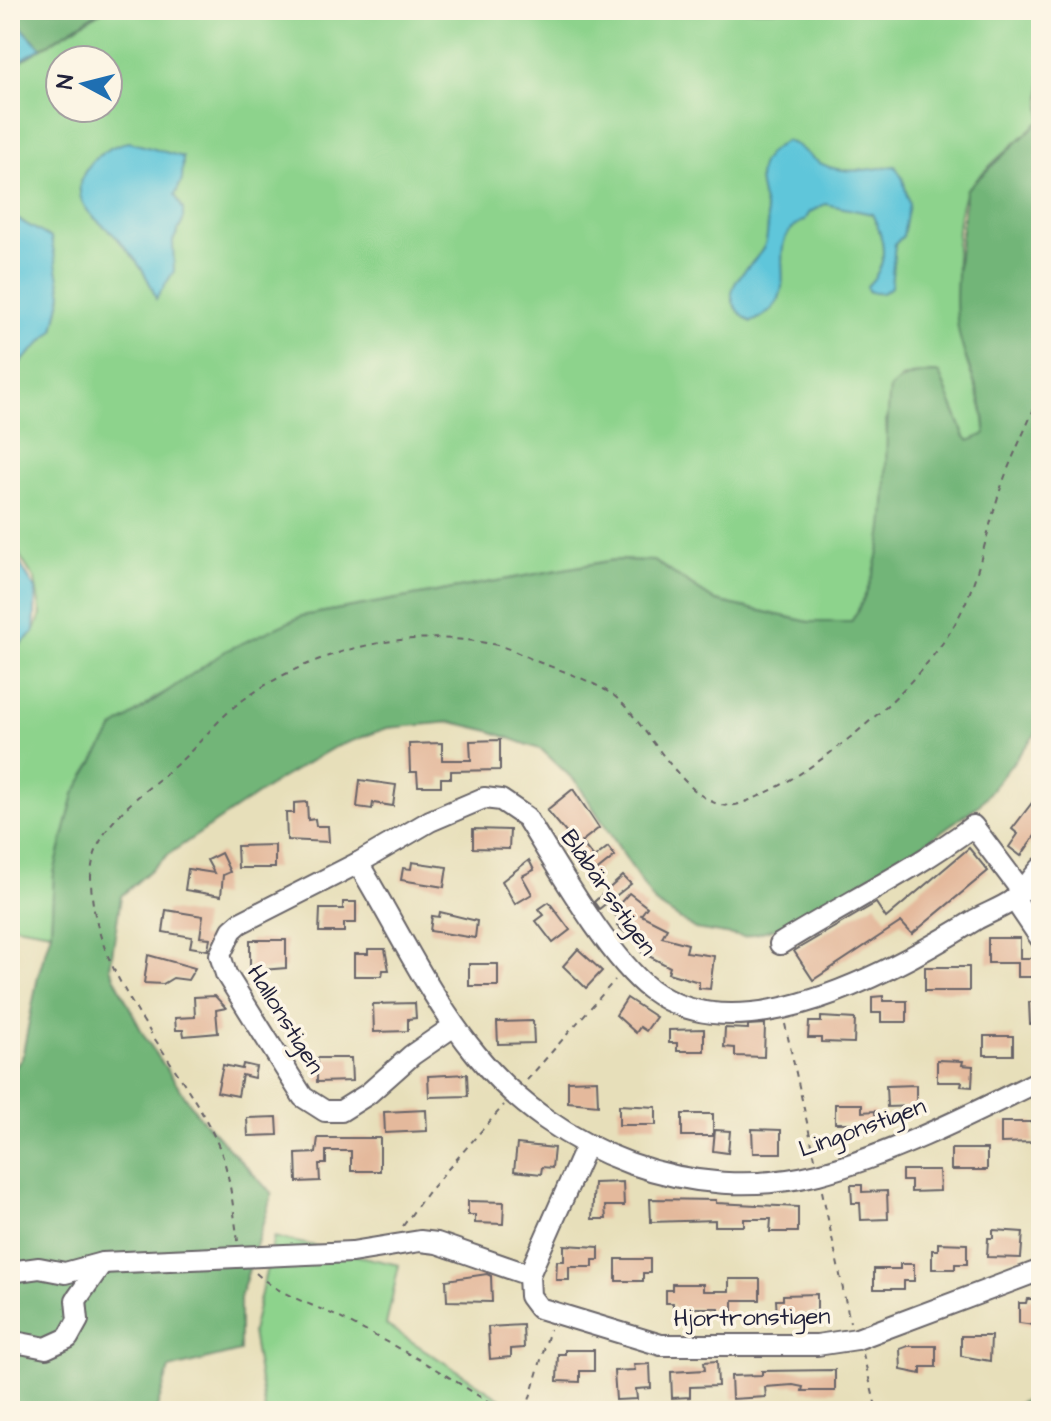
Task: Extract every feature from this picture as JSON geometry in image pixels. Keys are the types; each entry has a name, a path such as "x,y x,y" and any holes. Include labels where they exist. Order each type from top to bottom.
{"street":[{"name":"Blåbärsstigen","path":"358,863 430,821 484,798 501,800 526,817 628,969 651,990 678,1004 711,1013 746,1013 808,1001 938,943 1018,895 1041,868"},
{"path":"780,944 862,893 928,860 973,826 1018,895 1041,939"},
{"name":"Lingonstigen","path":"358,863 454,1026 506,1088 542,1118 586,1146 667,1174 712,1181 785,1181 865,1158 1038,1089"},
{"name":"Hallonstigen","path":"358,863 240,923 232,930 220,955 226,974 303,1097 325,1111 341,1111 368,1094 412,1055 454,1026"},
{"path":"10,1272 39,1268 65,1273 102,1263 352,1252 420,1241 437,1243 529,1275 586,1146"},
{"path":"10,1341 46,1348 68,1338 78,1320 76,1300 102,1263"},
{"name":"Hjortronstigen","path":"529,1275 530,1296 539,1308 675,1347 817,1345 857,1339 1041,1270"}],"path":[{"path":"500,1411 454,1377 314,1305 275,1291 240,1256 221,1151 194,1096 134,1004 104,946 93,916 93,852 121,811 160,782 239,702 283,674 343,650 440,638 496,644 579,676 613,695 676,770 704,797 723,806 739,804 784,781 857,732 912,683 942,645 959,617 1004,478 1041,391"},
{"path":"526,1411 557,1314"},
{"path":"857,1339 877,1411"}],"green space":[{"path":"10,10 102,10 41,48 10,15"},
{"path":"104,10 1041,10 1041,120 969,188 959,219 957,293 961,337 981,403 985,435 969,441 965,437 939,373 917,373 901,378 886,419 889,481 881,553 867,597 851,622 809,622 716,601 654,561 614,560 302,616 153,699 138,713 54,873 51,932 10,925 14,830 10,831 10,654 34,632 41,615 35,580 20,556 10,528 10,372 54,330 62,294 50,238 10,215 10,68 44,47 44,124 124,124 124,44 49,44"},
{"path":"1041,120 1041,727 980,804 925,843 790,924 744,937 695,929 655,903 577,783 542,750 490,731 452,722 387,728 333,748 280,779 169,854 121,896 110,968 144,1036 198,1115 272,1194 240,1298 240,1351 169,1369 156,1411 10,1411 10,1074 22,1058 38,976 51,932 54,873 74,794 114,728 227,650 302,616 614,560 654,561 716,601 809,622 851,622 866,593 882,536 890,388 913,375 939,373 965,437 969,441 985,434 982,406 957,320 957,271 966,190"},
{"path":"274,1237 399,1265 386,1325 520,1411 265,1411 252,1332"},
{"path":"1041,1392 1041,1411 1003,1411"}],"water":[{"path":"10,15 41,48 10,66"},
{"path":"785,141 832,168 852,171 895,166 903,179 909,204 903,236 895,244 891,287 880,293 868,291 867,286 879,269 883,252 880,233 872,214 825,204 810,212 791,230 784,242 779,299 769,311 751,322 732,299 733,288 762,251 766,241 768,226 759,175 770,152"},
{"path":"129,142 183,157 182,180 175,195 183,209 183,221 173,241 174,271 156,299 134,258 88,211 80,196 80,185 90,164 108,149"},
{"path":"10,215 51,238 62,294 54,330 10,373"},
{"path":"10,534 17,559 36,590 34,632 10,653"}],"building":[{"path":"500,740 500,770 451,771 451,778 441,778 441,786 418,786 417,772 410,772 409,744 442,743 442,760 471,760 470,741"},
{"path":"360,780 396,785 393,806 373,803 372,809 357,807"},
{"path":"573,789 599,828 581,842 594,858 608,847 615,856 589,877 582,868 586,865 565,838 568,835 547,810"},
{"path":"1041,791 1041,827 1021,856 1009,847 1018,834 1012,829"},
{"path":"307,802 308,820 315,819 316,826 328,826 329,842 287,840 286,813 294,813 294,803"},
{"path":"473,829 510,830 509,849 473,848"},
{"path":"275,845 275,868 238,868 237,846"},
{"path":"969,848 988,871 912,934 901,922 813,980 794,951 876,903 886,918"},
{"path":"221,853 230,872 223,875 221,896 185,890 188,869 214,873 207,860"},
{"path":"529,860 534,870 522,876 532,894 515,904 502,881"},
{"path":"412,862 447,867 444,887 401,880 403,868 411,869"},
{"path":"623,876 631,884 599,909 594,902"},
{"path":"629,893 647,907 641,915 667,928 662,937 688,944 686,952 714,956 710,989 699,988 699,982 668,973 670,967 641,952 644,947 617,926 621,921 612,912"},
{"path":"343,902 356,902 356,923 344,923 344,932 319,932 320,909 343,909"},
{"path":"549,902 570,930 553,943 536,921 544,915 539,909"},
{"path":"166,910 203,916 200,937 210,938 208,950 190,947 192,937 163,932"},
{"path":"440,912 477,921 475,938 430,931 432,916 439,917"},
{"path":"988,938 1020,938 1020,958 1035,958 1035,977 1018,977 1018,963 988,963"},
{"path":"250,940 286,940 286,968 250,971"},
{"path":"368,949 385,949 389,970 383,970 382,976 354,976 354,954 368,954"},
{"path":"578,949 602,971 586,988 563,966"},
{"path":"148,955 195,968 188,980 173,978 163,984 144,983"},
{"path":"469,964 498,964 498,986 469,986"},
{"path":"925,967 969,967 969,991 925,991"},
{"path":"215,996 226,1008 216,1010 218,1033 184,1036 183,1030 176,1030 175,1018 195,1017 194,997"},
{"path":"883,996 883,1001 907,1001 907,1022 881,1022 881,1013 872,1013 872,997"},
{"path":"627,998 656,1017 646,1031 640,1027 636,1033 616,1015"},
{"path":"1029,1002 1041,1002 1041,1024 1030,1024"},
{"path":"415,1003 416,1018 408,1019 408,1031 374,1032 373,1004"},
{"path":"821,1017 855,1019 854,1043 821,1042 821,1038 808,1038 809,1022 821,1022"},
{"path":"533,1021 534,1043 498,1044 497,1022"},
{"path":"765,1024 764,1057 735,1056 735,1048 724,1047 725,1028 748,1029 748,1025"},
{"path":"704,1029 704,1051 677,1051 677,1043 669,1043 669,1030"},
{"path":"984,1036 1013,1036 1013,1055 984,1055"},
{"path":"317,1058 351,1058 352,1081 317,1082"},
{"path":"937,1060 963,1061 962,1065 973,1066 972,1087 961,1086 962,1082 937,1082"},
{"path":"243,1064 256,1067 254,1078 242,1075 238,1096 217,1092 223,1065 242,1069"},
{"path":"467,1074 468,1096 429,1097 428,1076"},
{"path":"597,1080 598,1105 568,1102 568,1081"},
{"path":"916,1085 916,1106 887,1107 886,1086"},
{"path":"835,1104 862,1104 862,1112 875,1111 876,1128 862,1129 862,1123 835,1123"},
{"path":"619,1105 656,1107 656,1125 619,1125"},
{"path":"426,1110 427,1131 385,1133 384,1112"},
{"path":"682,1114 713,1114 713,1136 682,1136"},
{"path":"277,1117 278,1135 248,1136 247,1118"},
{"path":"1001,1122 1033,1122 1033,1142 1001,1143"},
{"path":"752,1129 781,1130 781,1153 753,1153"},
{"path":"715,1130 730,1131 728,1153 713,1151"},
{"path":"318,1138 380,1138 380,1171 351,1171 351,1151 326,1151 326,1164 319,1164 320,1181 297,1182 296,1154 316,1153"},
{"path":"517,1144 554,1148 552,1168 542,1167 541,1174 514,1171"},
{"path":"951,1149 987,1149 987,1170 951,1170"},
{"path":"902,1170 939,1170 940,1191 911,1192 911,1181 902,1181"},
{"path":"623,1182 624,1206 605,1206 606,1219 592,1219 594,1183"},
{"path":"851,1185 862,1185 862,1192 887,1191 888,1219 861,1220 860,1203 852,1203"},
{"path":"650,1199 716,1200 716,1203 798,1207 798,1232 770,1232 771,1219 744,1219 744,1226 715,1226 715,1220 651,1222"},
{"path":"468,1201 504,1202 503,1224 475,1223 475,1215 468,1215"},
{"path":"993,1230 1023,1232 1021,1258 987,1257 988,1238 993,1238"},
{"path":"938,1243 967,1244 967,1264 955,1264 955,1269 932,1269 932,1250 938,1250"},
{"path":"564,1245 599,1247 599,1260 593,1260 593,1267 569,1267 569,1280 556,1280 557,1261 564,1261"},
{"path":"616,1259 650,1259 650,1273 643,1273 643,1281 616,1281"},
{"path":"900,1264 914,1264 914,1281 904,1281 904,1289 874,1289 874,1269 900,1269"},
{"path":"491,1276 492,1302 447,1301 446,1280"},
{"path":"729,1279 760,1279 760,1300 733,1300 733,1315 719,1315 719,1308 673,1308 673,1303 666,1303 666,1290 672,1290 672,1284 703,1284 703,1291 729,1291"},
{"path":"817,1294 817,1312 777,1316 776,1300 783,1300 783,1295"},
{"path":"1027,1299 1041,1299 1041,1326 1019,1323 1019,1303 1026,1303"},
{"path":"523,1325 524,1348 511,1349 511,1357 490,1359 488,1327"},
{"path":"961,1336 991,1336 990,1361 961,1356"},
{"path":"936,1346 936,1367 921,1367 921,1374 901,1370 900,1349"},
{"path":"565,1350 594,1350 594,1371 580,1371 580,1382 557,1381 558,1354 565,1354"},
{"path":"717,1361 718,1386 690,1387 690,1397 672,1398 671,1372 705,1370 704,1362"},
{"path":"650,1364 651,1388 636,1389 637,1399 616,1400 614,1371 635,1370 634,1365"},
{"path":"835,1370 835,1391 802,1391 803,1387 793,1385 765,1387 766,1397 732,1399 731,1376 762,1375 762,1371"}]}
